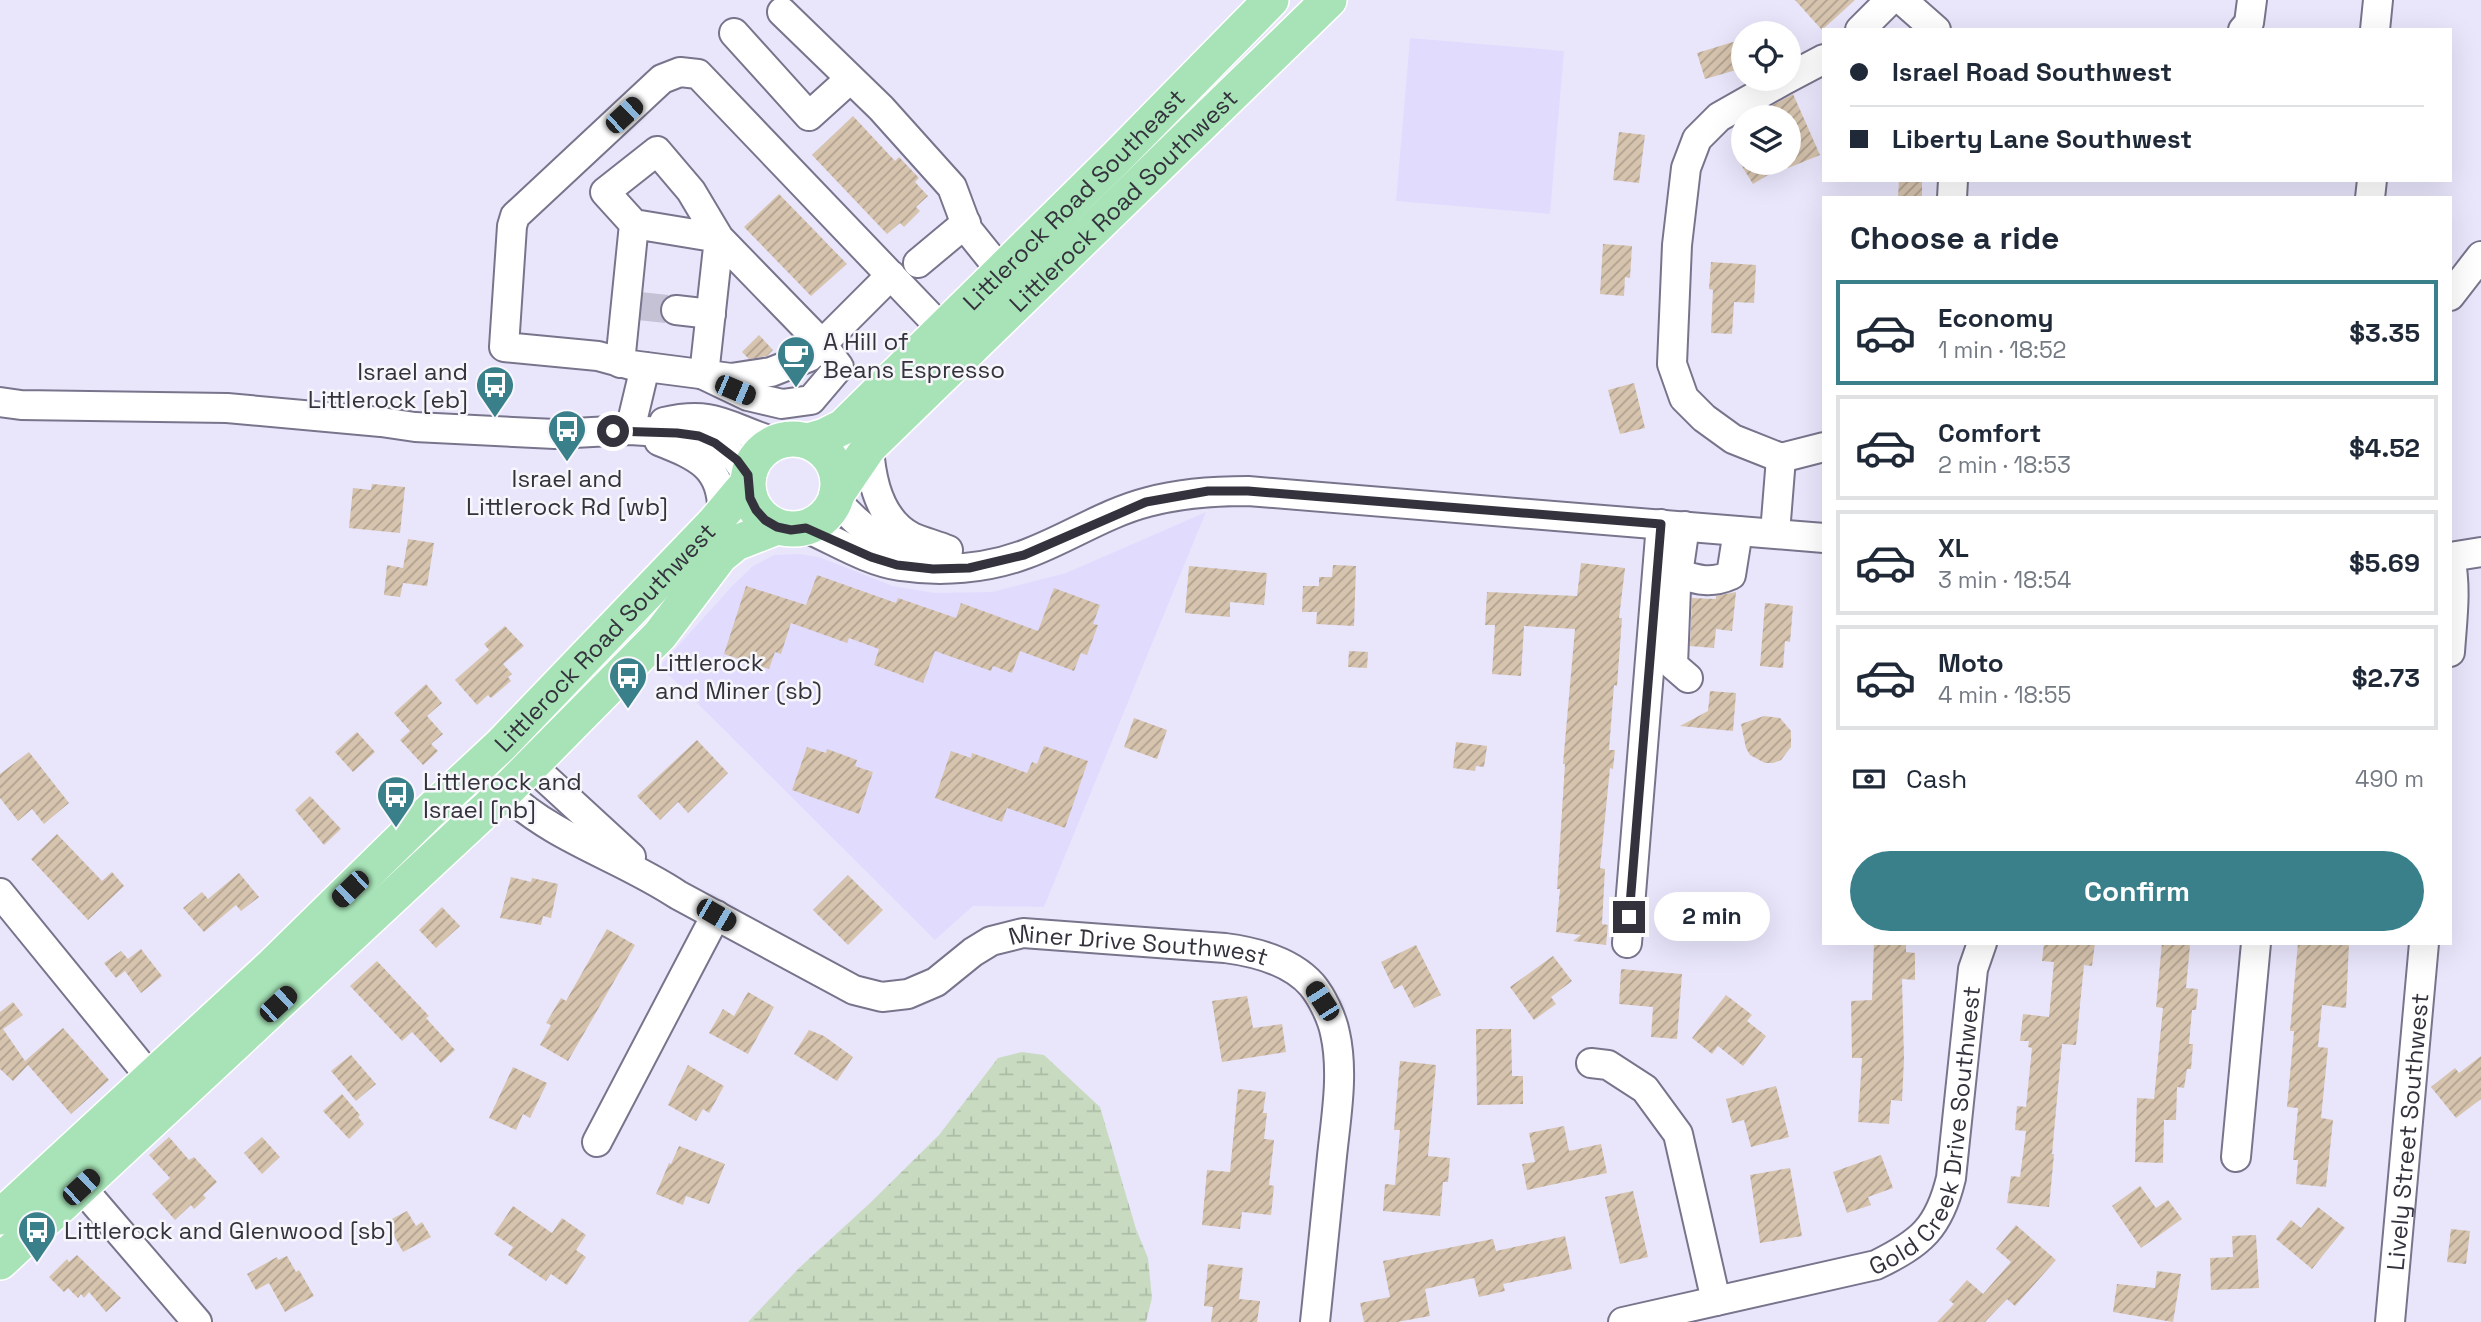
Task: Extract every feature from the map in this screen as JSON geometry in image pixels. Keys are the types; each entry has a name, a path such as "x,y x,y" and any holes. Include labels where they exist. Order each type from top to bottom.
{"main road":[{"name":"Littlerock Road Southeast","path":"791,442 825,436 844,427 1118,156 1271,0"},
{"name":"Littlerock Road Southwest","path":"836,497 869,447 1329,0"},
{"path":"791,442 822,449 833,462 838,478 836,497 824,517 791,527 765,520 750,498 748,480 758,456 791,442"},
{"name":"Littlerock Road Southwest","path":"0,1217 273,965 426,814 501,745 722,514 748,480"},
{"name":"Littlerock Road Southwest","path":"0,1262 532,766 660,635 720,556 736,543 791,527"}],"street":[{"path":"1862,28 1890,0"},
{"path":"1902,0 1934,28"},
{"path":"2245,28 2249,23 2252,0"},
{"path":"2375,28 2378,0"},
{"path":"782,12 881,108 953,187 968,230 1001,271"},
{"path":"734,33 809,116 850,79"},
{"path":"1801,71 1822,61"},
{"path":"891,275 809,357 771,372 732,378 633,365 598,356 504,348 512,226 515,216 662,79 680,72 698,74 942,328"},
{"path":"1764,91 1719,117 1697,139 1686,168 1677,245 1672,364 1684,398 1704,418 1733,439 1781,458 1822,448"},
{"path":"704,375 748,396 782,404 811,400 839,367 822,344 719,238 691,191 657,151 605,192 634,224 719,238"},
{"path":"918,263 966,223"},
{"path":"630,430 634,224"},
{"path":"704,375 719,238"},
{"path":"2452,293 2481,256"},
{"path":"676,310 711,314"},
{"path":"0,402 21,405 227,408 415,427 555,434 630,430 699,436 724,448 737,460 748,480"},
{"path":"0,422 97,407"},
{"path":"630,430 682,418 702,417 791,442"},
{"path":"630,430 701,460 720,488 722,514"},
{"path":"869,447 871,474 886,512 910,536 948,550"},
{"path":"1775,533 1781,458"},
{"path":"791,527 897,565 933,569 969,568 1024,555 1146,502 1208,491 1248,491 1822,538"},
{"path":"836,497 851,518 879,539 920,552 948,550 1024,555"},
{"path":"1673,525 1678,574 1673,664 1688,678"},
{"path":"1627,943 1673,525"},
{"path":"1678,574 1717,582 1731,575 1738,530"},
{"path":"2452,557 2481,552"},
{"path":"2452,567 2452,628"},
{"name":"Miner Drive Southwest","path":"532,766 659,882"},
{"name":"Miner Drive Southwest","path":"505,792 551,827 659,882 854,990 882,997 908,994 936,982 991,941 1023,933 1225,948 1255,952 1286,966 1311,984 1322,1001 1335,1031 1339,1057 1338,1097 1315,1322"},
{"path":"0,893 150,1077"},
{"path":"597,1142 716,915"},
{"name":"Gold Creek Drive Southwest","path":"1623,1322 1876,1265 1906,1250 1924,1235 1936,1219 1951,1178 1973,969 1981,945"},
{"path":"2236,1157 2256,945"},
{"name":"Lively Street Southwest","path":"2390,1322 2424,945"},
{"path":"1591,1063 1608,1065 1645,1089 1678,1134 1716,1301"},
{"path":"81,1187 197,1322"}],"shaded area":[{"path":"1410,38 1564,51 1550,214 1396,201"},
{"path":"1206,512 1044,907 973,906 935,940 660,666 733,585 753,566 774,555 799,554 819,557 893,586 935,593 992,592 1066,573"}],"green space":[{"path":"1022,1052 1044,1055 1100,1107 1136,1229 1148,1258 1152,1298 1146,1322 748,1322 799,1268 939,1135 998,1058"}],"building":[{"path":"1795,0 1855,0 1822,28"},
{"path":"1731,43 1731,71 1705,79 1697,53"},
{"path":"1793,94 1798,105 1773,105"},
{"path":"1801,112 1820,155 1801,163"},
{"path":"853,116 895,161 899,157 919,178 915,182 928,196 916,207 920,211 904,227 900,223 887,234 812,155"},
{"path":"1619,132 1645,135 1639,183 1613,180"},
{"path":"1747,175 1768,175 1753,184"},
{"path":"1899,182 1922,182 1922,196 1898,196"},
{"path":"779,194 847,264 811,296 744,227"},
{"path":"1603,244 1632,246 1630,278 1625,277 1624,296 1600,294"},
{"path":"1711,262 1756,265 1754,303 1734,302 1732,334 1711,333"},
{"path":"759,335 773,350 767,356 749,359 742,352"},
{"path":"1634,383 1645,428 1620,434 1608,390"},
{"path":"372,484 405,487 400,533 349,528 353,488 371,490"},
{"path":"408,539 434,543 427,586 403,583 400,597 384,595 387,565 403,568"},
{"path":"1581,563 1625,568 1619,618 1622,618 1617,686 1614,685 1609,750 1615,750 1613,769 1610,768 1600,868 1605,869 1602,924 1608,925 1606,945 1573,941 1581,935 1556,932 1560,889 1557,889 1563,764 1575,629 1524,626 1521,676 1492,674 1495,625 1485,625 1487,592 1577,596"},
{"path":"1333,565 1356,566 1354,626 1316,624 1317,612 1302,612 1303,586 1319,586 1319,577 1332,577"},
{"path":"1189,566 1267,573 1264,605 1230,602 1230,617 1185,613"},
{"path":"817,575 896,603 898,598 956,618 961,603 1038,631 1054,588 1100,605 1093,624 1098,625 1087,655 1081,653 1074,671 1020,651 1012,673 993,666 991,671 935,651 923,683 874,665 879,649 849,638 847,643 791,623 781,654 775,652 769,669 724,654 746,586 806,605"},
{"path":"1736,592 1732,631 1716,629 1714,648 1690,646 1692,598 1716,599 1716,596"},
{"path":"1765,603 1793,606 1790,642 1785,641 1783,668 1760,666"},
{"path":"505,626 524,646 503,664 512,674 508,677 511,681 491,698 488,695 477,705 455,680 489,650 484,644"},
{"path":"1349,651 1368,652 1367,668 1348,667"},
{"path":"426,684 442,703 427,716 443,734 431,744 438,751 423,765 400,740 410,731 394,713"},
{"path":"1710,691 1736,693 1733,731 1680,726 1708,711"},
{"path":"1764,716 1780,718 1791,731 1791,747 1781,760 1773,763 1765,763 1750,755 1741,724"},
{"path":"1134,718 1167,730 1157,759 1124,747"},
{"path":"357,732 375,752 353,772 335,752"},
{"path":"697,740 728,773 688,813 678,802 660,820 637,796"},
{"path":"1456,742 1487,746 1484,767 1476,766 1475,771 1453,768"},
{"path":"1044,746 1088,761 1065,828 1007,808 1002,822 935,798 951,751 971,758 972,753 1027,773 1032,762 1037,764"},
{"path":"807,747 826,753 827,749 857,760 855,766 873,772 859,814 792,790"},
{"path":"29,752 69,803 44,824 32,809 18,821 0,798 0,774"},
{"path":"310,796 341,829 324,845 295,810"},
{"path":"57,834 102,881 112,872 124,886 88,920 31,859"},
{"path":"239,873 259,897 241,911 236,905 204,932 183,908 202,892 208,899"},
{"path":"848,875 883,910 848,945 813,910"},
{"path":"511,877 531,882 532,878 558,884 551,918 543,916 541,925 500,918"},
{"path":"442,907 460,926 436,948 419,930"},
{"path":"607,929 635,945 568,1061 540,1045 551,1025 546,1023 561,998 566,1001"},
{"path":"1416,945 1441,995 1414,1008 1402,985 1394,989 1381,962"},
{"path":"1874,945 1906,945 1906,952 1915,953 1915,980 1902,979 1902,1101 1891,1100 1889,1124 1858,1122 1862,1058 1852,1058 1851,1001 1872,1000"},
{"path":"2044,945 2095,945 2092,966 2084,965 2076,1045 2062,1044 2049,1207 2007,1203 2011,1176 2020,1177 2026,1131 2015,1130 2017,1106 2026,1107 2032,1048 2028,1047 2029,1041 2020,1041 2023,1014 2049,1017 2054,962 2042,961"},
{"path":"2162,945 2190,945 2186,988 2198,989 2196,1010 2192,1010 2189,1044 2193,1044 2191,1069 2187,1069 2184,1088 2177,1087 2176,1120 2164,1120 2163,1163 2135,1162 2137,1098 2154,1099 2163,1008 2156,1007"},
{"path":"2298,945 2349,945 2346,1008 2322,1005 2318,1047 2328,1048 2321,1118 2333,1120 2326,1187 2296,1184 2298,1160 2293,1160 2298,1108 2287,1107 2294,1031 2290,1031"},
{"path":"141,949 162,976 141,993 125,971 116,978 104,963 121,951 128,959"},
{"path":"1553,956 1572,981 1551,997 1556,1004 1534,1020 1510,987"},
{"path":"377,961 429,1016 426,1018 455,1050 441,1063 412,1032 402,1041 350,986"},
{"path":"1621,969 1682,974 1677,1039 1651,1037 1653,1007 1619,1004"},
{"path":"748,992 774,1007 748,1054 709,1033 723,1009 734,1016"},
{"path":"1726,995 1752,1015 1747,1021 1766,1036 1743,1066 1718,1046 1712,1054 1692,1038"},
{"path":"1247,996 1253,1028 1282,1024 1286,1052 1222,1062 1212,1001"},
{"path":"13,1002 23,1015 3,1029 25,1061 63,1028 109,1080 71,1114 28,1065 13,1081 0,1069 0,1012"},
{"path":"1476,1029 1511,1029 1512,1076 1523,1076 1523,1104 1477,1105"},
{"path":"809,1030 824,1036 853,1057 837,1081 794,1054"},
{"path":"351,1055 376,1084 356,1101 331,1071"},
{"path":"2481,1056 2481,1099 2456,1118 2431,1087 2455,1068 2459,1073"},
{"path":"1400,1061 1436,1065 1428,1156 1450,1158 1448,1182 1443,1182 1440,1216 1383,1211 1385,1184 1395,1185 1400,1130 1394,1130"},
{"path":"688,1065 724,1086 709,1113 703,1109 696,1121 668,1105"},
{"path":"513,1067 547,1083 530,1118 523,1114 516,1130 489,1118"},
{"path":"1776,1086 1789,1137 1751,1147 1744,1120 1732,1123 1726,1099"},
{"path":"1238,1089 1266,1092 1263,1113 1267,1113 1264,1139 1274,1140 1269,1185 1274,1186 1271,1215 1242,1212 1240,1229 1202,1225 1207,1170 1230,1172"},
{"path":"342,1094 364,1124 349,1139 323,1111"},
{"path":"1564,1126 1569,1151 1601,1144 1607,1173 1527,1190 1522,1164 1535,1162 1529,1133"},
{"path":"169,1137 189,1160 194,1157 217,1182 203,1195 206,1198 194,1209 191,1205 175,1220 152,1194 170,1178 149,1155"},
{"path":"262,1137 280,1157 262,1174 244,1153"},
{"path":"679,1146 725,1164 709,1204 686,1196 683,1205 656,1194"},
{"path":"1881,1155 1893,1188 1868,1197 1871,1205 1847,1213 1833,1172"},
{"path":"1790,1168 1802,1236 1760,1243 1750,1175"},
{"path":"2140,1186 2156,1208 2168,1200 2182,1219 2141,1248 2112,1206"},
{"path":"1633,1191 1648,1257 1620,1264 1605,1197"},
{"path":"513,1206 552,1233 562,1218 586,1235 576,1250 586,1257 567,1285 551,1274 546,1281 508,1255 513,1247 494,1234"},
{"path":"2318,1207 2345,1228 2312,1269 2276,1239 2291,1220 2301,1228"},
{"path":"407,1211 416,1226 422,1222 431,1237 403,1252 386,1222"},
{"path":"2016,1225 2056,1260 2015,1306 2007,1299 1985,1322 1937,1322 1954,1304 1949,1300 1967,1280 1983,1294 2011,1262 1996,1249"},
{"path":"2451,1229 2470,1231 2466,1264 2447,1262"},
{"path":"2256,1235 2259,1288 2211,1290 2210,1258 2233,1257 2232,1236"},
{"path":"1565,1236 1572,1269 1503,1284 1505,1291 1479,1297 1474,1278 1425,1289 1430,1316 1397,1322 1364,1322 1360,1303 1390,1297 1383,1261 1493,1239 1496,1251"},
{"path":"77,1255 121,1298 106,1312 89,1292 84,1298 81,1294 78,1298 68,1288 64,1292 49,1277 67,1259 69,1262"},
{"path":"287,1256 296,1272 299,1270 314,1296 285,1312 269,1283 256,1290 247,1274 277,1257 278,1260"},
{"path":"1208,1264 1243,1268 1239,1299 1260,1301 1257,1322 1211,1322 1213,1307 1204,1306"},
{"path":"2157,1271 2181,1274 2173,1322 2113,1312 2117,1284 2155,1288"}],"tunnel":[{"path":"639,306 676,310"}],"place":[{"name":"A Hill of Beans Espresso","path":"796,389"},
{"name":"Israel and Littlerock [eb]","path":"495,419"},
{"name":"Israel and Littlerock Rd [wb]","path":"567,463"},
{"name":"Littlerock and Miner (sb)","path":"628,710"},
{"name":"Littlerock and Israel [nb]","path":"396,829"},
{"name":"Littlerock and Glenwood [sb]","path":"37,1264"}],"route":[{"path":"613,431 699,436 724,448 737,460 748,475 747,485 756,510 765,520 777,527 791,530 806,528 871,557 897,565 933,569 969,568 1024,555 1146,502 1208,491 1248,491 1661,524 1629,917"}]}
